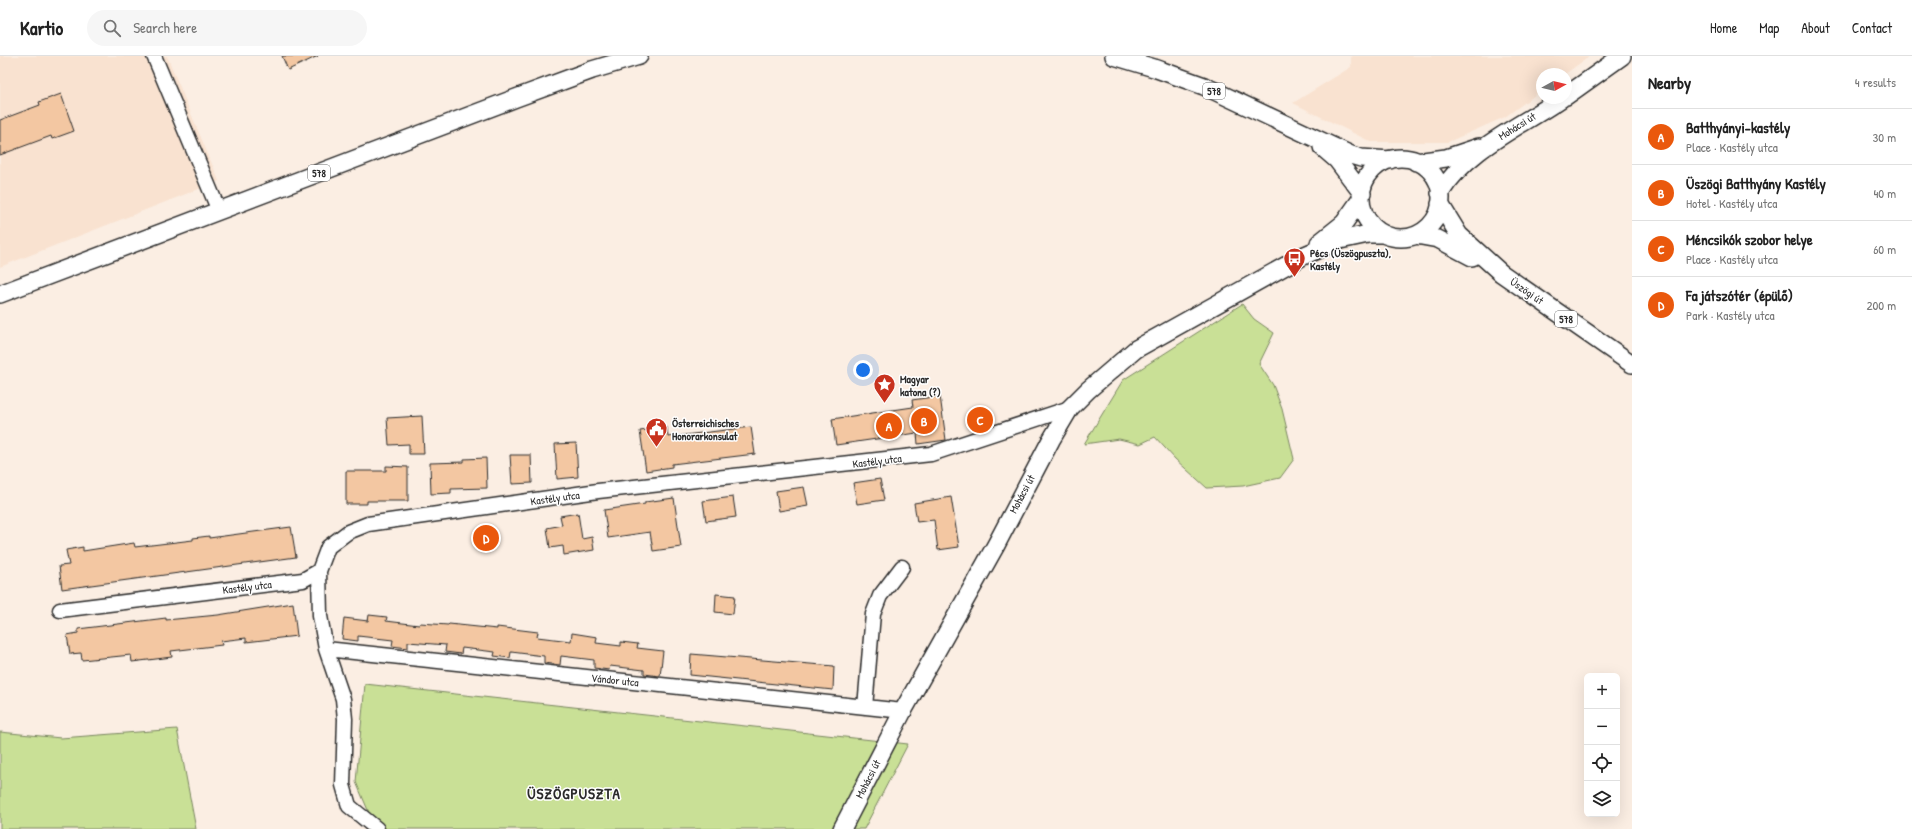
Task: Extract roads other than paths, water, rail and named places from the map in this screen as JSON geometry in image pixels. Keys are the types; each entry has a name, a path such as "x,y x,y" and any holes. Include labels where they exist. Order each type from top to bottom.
{"main road":[{"name":"578","path":"0,294 530,93 592,70 639,56"},
{"name":"578","path":"1114,56 1154,68 1204,86 1252,107 1309,137 1361,158 1390,160 1403,159 1416,162 1429,171 1438,185 1440,199 1459,234 1501,273"},
{"path":"1572,92 1622,56"},
{"name":"Mohácsi út","path":"1492,142 1552,104"},
{"name":"578","path":"1309,137 1337,160 1361,196 1362,208 1370,223 1384,234 1400,238 1416,235 1438,239 1501,273"},
{"path":"1416,162 1446,158 1492,142"},
{"path":"1416,235 1432,223 1440,199 1454,173 1492,142"},
{"path":"1305,254 1344,223 1361,196 1363,185 1371,172 1383,163 1390,160"},
{"path":"1305,254 1340,240 1368,234 1384,234"},
{"name":"Mohácsi út","path":"842,829 903,711 996,545 1051,440 1070,408 1088,390 1136,349 1305,254"},
{"name":"Üszögi út","path":"1501,273 1632,364"}],"street":[{"path":"154,56 219,211"},
{"name":"Kastély utca","path":"60,610 303,580 319,571 328,547 348,532 368,524 598,491 931,454 1070,408"},
{"path":"865,707 873,614 880,596 902,567"},
{"path":"319,571 320,616 326,649 343,699 345,719 343,785 350,806 377,829"},
{"name":"Vándor utca","path":"326,649 903,711"}],"place":[{"name":"Pécs (Üszögpuszta), Kastély","path":"1294,278"},
{"name":"Magyar katona (?)","path":"884,404"},
{"name":"Méncsikók szobor helye","path":"980,420"},
{"name":"Üszögi Batthyány Kastély","path":"924,421"},
{"name":"Batthyányi-kastély","path":"889,426"},
{"name":"Österreichisches Honorarkonsulat","path":"656,448"},
{"name":"Fa játszótér (épülő)","path":"486,538"}],"district":[{"name":"ÜSZÖGPUSZTA","path":"574,794"}]}
